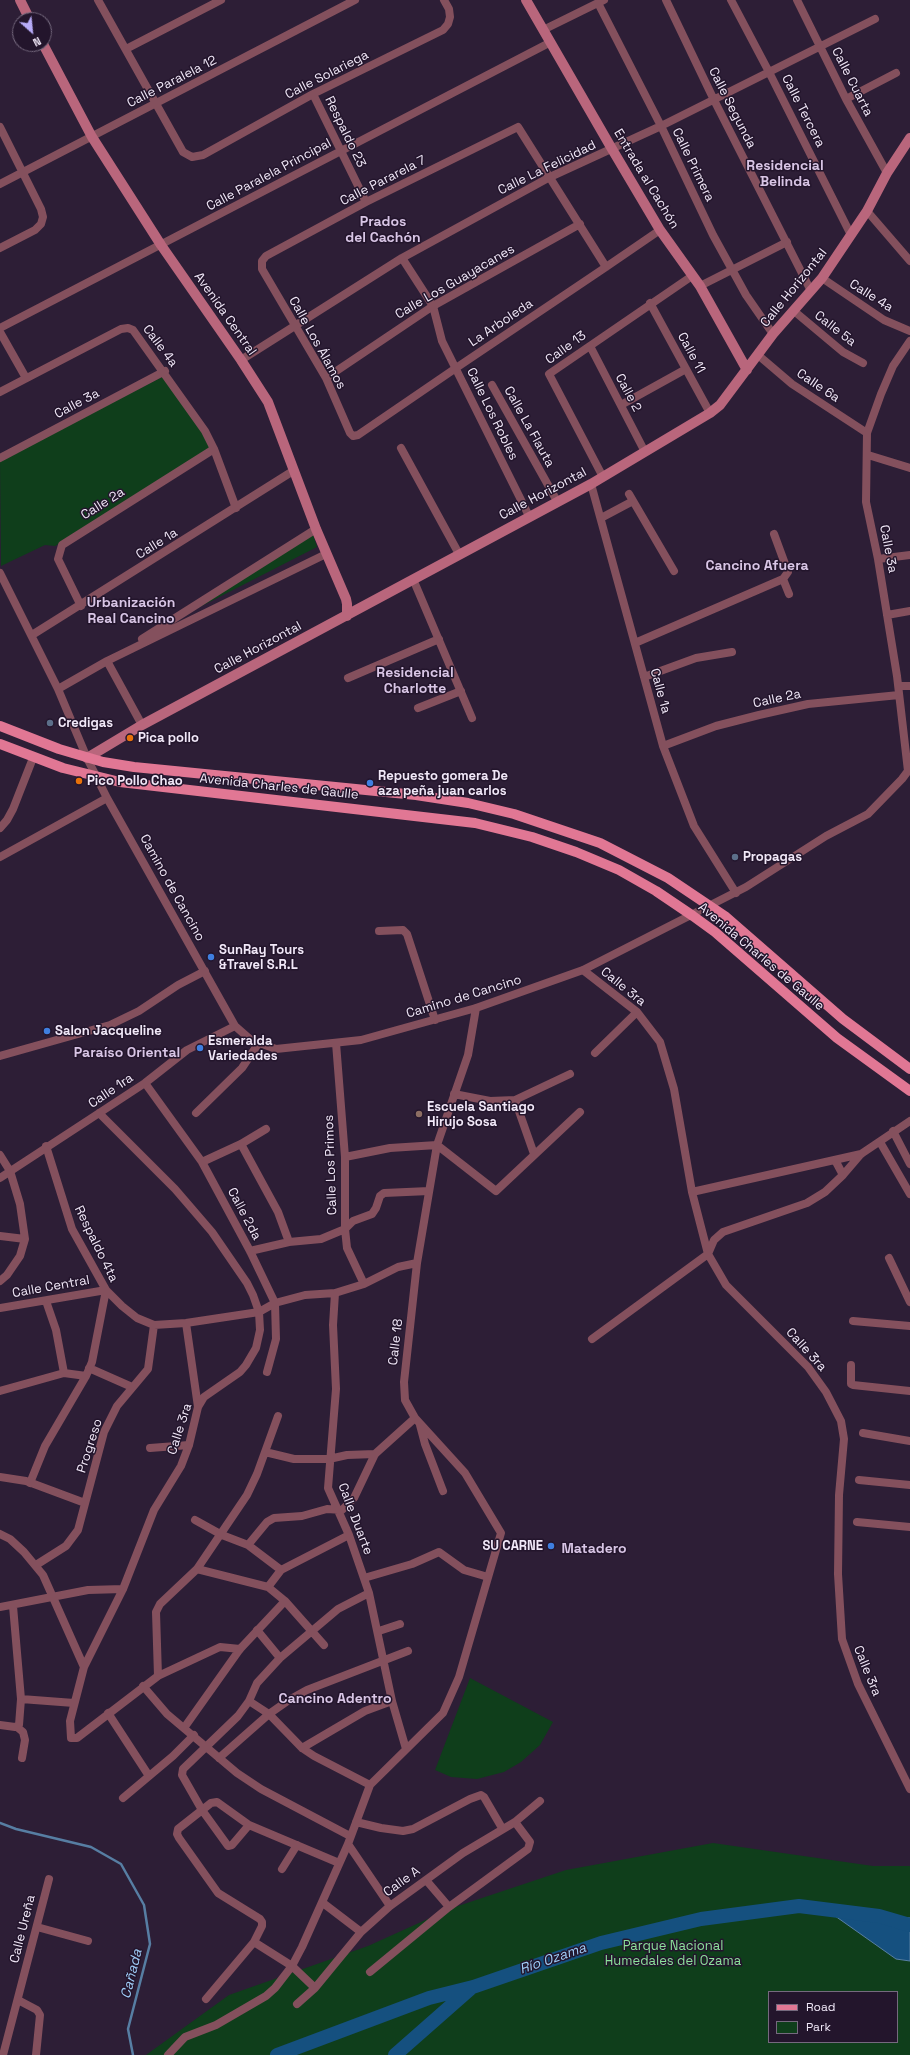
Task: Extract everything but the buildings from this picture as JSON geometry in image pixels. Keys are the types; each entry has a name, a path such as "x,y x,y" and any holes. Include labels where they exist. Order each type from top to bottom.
{"main road":[{"path":"20,0 26,12"},
{"name":"Entrada al Cachón","path":"526,0 549,43 660,230 700,286 746,370"},
{"name":"Avenida Central","path":"47,52 92,137 160,245 241,360 268,402 293,471 326,554 346,599 346,616"},
{"name":"Calle Horizontal","path":"87,758 142,725 591,484 710,413 720,405 773,334 822,278 867,211 887,173 910,138"},
{"name":"Avenida Charles de Gaulle","path":"0,726 87,758 134,767 416,795 468,803 514,814 600,843 668,878 726,917 843,1019 910,1069"},
{"name":"Avenida Charles de Gaulle","path":"0,744 34,758 96,777 154,786 435,817 501,828 576,852 619,870 656,891 715,932 837,1038 910,1091"}],"street":[{"path":"98,0 156,104"},
{"path":"126,49 221,0"},
{"name":"Calle Paralela 12","path":"0,184 356,0"},
{"name":"Calle Solariega","path":"156,104 183,152 192,157 203,154 313,94 443,30 448,24 450,17 449,9 444,0"},
{"name":"Calle Segunda","path":"666,0 714,100 811,291"},
{"name":"Calle Tercera","path":"731,0 851,235"},
{"name":"Calle Cuarta","path":"797,0 846,99 887,173"},
{"path":"543,30 601,2"},
{"name":"Calle Primera","path":"601,2 713,235 746,295 773,334"},
{"name":"Calle La Felicidad","path":"241,360 296,327 402,258 550,177 714,100 875,19"},
{"name":"Calle Paralela Principal","path":"0,328 549,43"},
{"path":"846,99 896,73"},
{"name":"Respaldo 23","path":"313,94 366,202"},
{"path":"0,127 40,209 42,217 41,224 35,230 0,248"},
{"name":"Calle Pararela 7","path":"262,261 266,256 366,202 518,127 550,177"},
{"path":"550,177 606,267"},
{"path":"867,211 910,261"},
{"name":"Calle Los Guayacanes","path":"326,378 433,306 580,224"},
{"name":"La Arboleda","path":"354,436 660,230"},
{"path":"700,286 787,242"},
{"name":"Calle Los Robles","path":"402,258 433,306 442,341 529,516"},
{"name":"Calle Los Álamos","path":"262,261 262,269 326,378 350,433 354,436"},
{"name":"Calle 13","path":"602,477 550,374 650,303 692,276"},
{"name":"Calle 4a","path":"822,278 884,320 910,331"},
{"name":"Calle 11","path":"650,303 710,413"},
{"name":"Calle 5a","path":"794,311 843,352 863,363"},
{"name":"Calle 4a","path":"0,392 114,333 128,328 138,334 205,431 214,449 236,508"},
{"path":"0,332 26,378"},
{"name":"Calle 3a","path":"908,771 899,686 878,559 866,502 868,455 867,433 893,366 910,341"},
{"name":"Calle 2","path":"590,346 645,452"},
{"name":"Calle 6a","path":"758,355 792,384 867,433"},
{"path":"621,405 686,368"},
{"name":"Calle 3a","path":"0,458 164,372"},
{"name":"Calle La Flauta","path":"492,385 557,501"},
{"path":"402,448 459,554"},
{"name":"Calle 2a","path":"81,606 58,558 62,545 214,449"},
{"path":"868,455 910,468"},
{"name":"Calle 1a","path":"32,635 81,606 293,471"},
{"name":"Calle 1a","path":"591,484 663,746 694,826 736,892"},
{"path":"629,494 674,571"},
{"path":"601,518 633,501"},
{"path":"58,689 107,661 316,529"},
{"path":"635,643 783,579 788,572 774,534"},
{"path":"107,661 326,554"},
{"path":"878,559 910,555"},
{"name":"Camino de Cancino","path":"0,573 58,689 96,777 235,1026 258,1044 276,1049 361,1040 476,1008 583,970 692,916 736,892 826,836 868,814 908,771"},
{"path":"413,579 472,718"},
{"path":"783,579 789,594"},
{"path":"0,592 7,587"},
{"path":"887,615 910,611"},
{"path":"348,678 439,639"},
{"path":"644,677 696,658 732,652"},
{"path":"107,661 142,725"},
{"path":"899,686 910,686"},
{"path":"418,708 461,691"},
{"name":"Calle 2a","path":"663,746 716,726 758,715 827,702 899,695"},
{"path":"0,828 7,820 13,809 34,758"},
{"path":"0,857 107,798"},
{"path":"379,931 403,930 407,934 435,1020"},
{"name":"Calle 3ra","path":"583,970 637,1012 660,1042 668,1066 692,1192 708,1254 726,1285 808,1367 826,1392 842,1421 844,1439 839,1494 838,1574 842,1639 858,1684 910,1789"},
{"path":"0,1056 110,1025 139,1011 178,985 205,971"},
{"name":"Calle 18","path":"370,1785 443,1713 460,1677 501,1533 465,1473 418,1421 405,1400 404,1382 417,1263 437,1146 468,1055 476,1008"},
{"path":"596,1053 637,1012"},
{"name":"Calle 1ra","path":"0,1178 46,1146 145,1083 187,1050 235,1026"},
{"name":"Calle Los Primos","path":"336,1043 345,1157 345,1229 347,1248 364,1284"},
{"path":"196,1113 242,1068 258,1044"},
{"path":"454,1094 490,1101 514,1100 570,1074"},
{"name":"Calle 2da","path":"145,1083 202,1162 250,1251 275,1303 276,1339 266,1372"},
{"path":"514,1100 534,1154"},
{"path":"345,1157 390,1148 437,1146 496,1192 534,1154 580,1112"},
{"name":"Calle 3ra","path":"99,1113 175,1189 212,1232 247,1283 259,1312 260,1330 256,1348 246,1365 240,1372 204,1397 198,1408 189,1445 181,1466 154,1510 123,1589 84,1667 70,1721 71,1738 76,1738 108,1713"},
{"path":"592,1339 708,1254 714,1240 723,1232 807,1203 825,1192 844,1175 861,1154 880,1142 893,1131 910,1121"},
{"path":"202,1162 241,1144 266,1129"},
{"path":"893,1131 910,1164"},
{"path":"880,1142 910,1194"},
{"path":"241,1144 278,1212 290,1242"},
{"name":"Respaldo 4ta","path":"30,1483 45,1446 88,1372 106,1290 72,1229 46,1146"},
{"path":"692,1192 861,1154"},
{"path":"0,1155 10,1171 20,1204 25,1239 20,1256 7,1275 0,1282"},
{"path":"835,1160 844,1175"},
{"path":"250,1251 290,1242 321,1239 345,1229 353,1221 372,1214 376,1208 380,1196 384,1193 429,1191"},
{"path":"0,1236 25,1239"},
{"path":"889,1258 910,1302"},
{"path":"106,1290 137,1318 154,1325 186,1323 259,1312 275,1303 305,1295 335,1293 364,1284 398,1267 417,1263"},
{"name":"Calle Central","path":"0,1308 106,1290"},
{"name":"Calle Duarte","path":"335,1293 333,1325 336,1388 329,1459 328,1488 336,1510 349,1535 370,1593 379,1631 392,1701 406,1749"},
{"path":"46,1301 56,1330 64,1373"},
{"path":"853,1321 910,1326"},
{"path":"186,1323 198,1408"},
{"name":"Progreso","path":"36,1565 66,1546 78,1530 104,1432 117,1406 148,1369 154,1325"},
{"path":"851,1365 851,1384 853,1385 910,1392"},
{"path":"0,1391 64,1373 88,1372 132,1387"},
{"path":"158,1676 156,1612 160,1604 197,1569 222,1535 247,1495 257,1474 278,1416"},
{"path":"248,1545 267,1522 274,1518 302,1516 327,1509 342,1510 354,1498 375,1454 418,1421 443,1491"},
{"path":"863,1433 910,1441"},
{"path":"150,1448 189,1445"},
{"path":"265,1452 294,1459 329,1459 347,1455 375,1454"},
{"path":"0,1477 30,1483 85,1503"},
{"path":"859,1480 910,1485"},
{"path":"195,1520 222,1535 248,1545 281,1570"},
{"path":"856,1522 910,1528"},
{"path":"0,1534 20,1547 36,1565 43,1576 84,1667"},
{"path":"268,1587 281,1570 349,1535"},
{"path":"364,1578 412,1564 439,1552 464,1570 488,1577"},
{"path":"197,1569 268,1587 285,1601 324,1645"},
{"path":"0,1607 13,1606 88,1590 123,1589"},
{"path":"249,1825 232,1845 228,1846 202,1810 182,1772 238,1716 249,1701 260,1679 280,1658 338,1609 370,1593"},
{"path":"184,1728 240,1649 285,1601"},
{"path":"13,1606 21,1699 17,1727"},
{"path":"379,1631 400,1624"},
{"path":"257,1630 280,1658"},
{"path":"149,1776 108,1713 158,1676 220,1647 240,1649"},
{"path":"219,1758 269,1714 307,1690 408,1651"},
{"path":"143,1686 156,1703 237,1774 349,1840 390,1906"},
{"path":"21,1699 74,1703"},
{"path":"168,2055 185,2037 216,2026 266,1996 292,1966 323,1903 370,1785 336,1769 302,1748 269,1714 249,1701"},
{"path":"302,1748 365,1711 392,1701"},
{"path":"0,1725 17,1727 23,1732 25,1740 22,1758"},
{"path":"123,1798 194,1735"},
{"path":"356,1822 396,1830 413,1829 470,1799 481,1795 484,1797 502,1828"},
{"name":"Calle A","path":"297,2004 314,1988 361,1932 390,1906 502,1828 515,1822 540,1801"},
{"path":"206,1999 254,1942 262,1926 260,1918 218,1893 179,1838 177,1834 178,1829 210,1802 217,1802 249,1825 340,1862"},
{"path":"370,1972 449,1907 528,1849 530,1842 515,1822"},
{"path":"282,1870 297,1845"},
{"name":"Calle Ureña","path":"3,2055 49,1879"},
{"path":"426,1880 449,1907"},
{"path":"323,1903 361,1932"},
{"path":"37,1927 88,1941"},
{"path":"254,1942 292,1966 314,1988"},
{"path":"18,2000 37,2010 40,2016 36,2055"}],"green space":[{"path":"164,376 205,433 211,450 55,546 45,545 1,566 0,460"},
{"path":"311,528 317,547 149,633"},
{"path":"470,1678 553,1722 540,1745 521,1762 504,1772 477,1779 451,1777 435,1770"},
{"name":"Parque Nacional Humedales del Ozama","path":"713,1843 873,1866 910,1866 910,2055 146,2055 229,1995 368,1946 452,1908 566,1870"}],"water":[{"path":"828,1911 910,1918 910,1961 896,1959"}],"waterway":[{"name":"Cañada","path":"0,1823 16,1829 91,1847 121,1864 144,1905 150,1944 128,2029 133,2055"},
{"name":"Río Ozama","path":"277,2055 429,1998 473,1987 601,1943 701,1919 799,1906 879,1916 910,1925"},
{"path":"395,2055 470,1989"}],"place":[{"name":"Credigas","path":"50,723"},
{"name":"Pica pollo","path":"130,738"},
{"name":"Pico Pollo Chao","path":"79,781"},
{"name":"Repuesto gomera De aza peña juan carlos","path":"370,783"},
{"name":"Propagas","path":"735,857"},
{"name":"SunRay Tours &Travel S.R.L","path":"211,957"},
{"name":"Salon Jacqueline","path":"47,1031"},
{"name":"Esmeralda Variedades","path":"200,1048"},
{"name":"Escuela Santiago Hirujo Sosa","path":"419,1114"},
{"name":"SU CARNE","path":"551,1546"}],"district":[{"name":"Residencial Belinda","path":"785,174"},
{"name":"Prados del Cachón","path":"383,230"},
{"name":"Cancino Afuera","path":"757,566"},
{"name":"Urbanización Real Cancino","path":"131,612"},
{"name":"Residencial Charlotte","path":"415,682"},
{"name":"Paraíso Oriental","path":"127,1053"},
{"name":"Matadero","path":"594,1549"},
{"name":"Cancino Adentro","path":"335,1699"}]}
